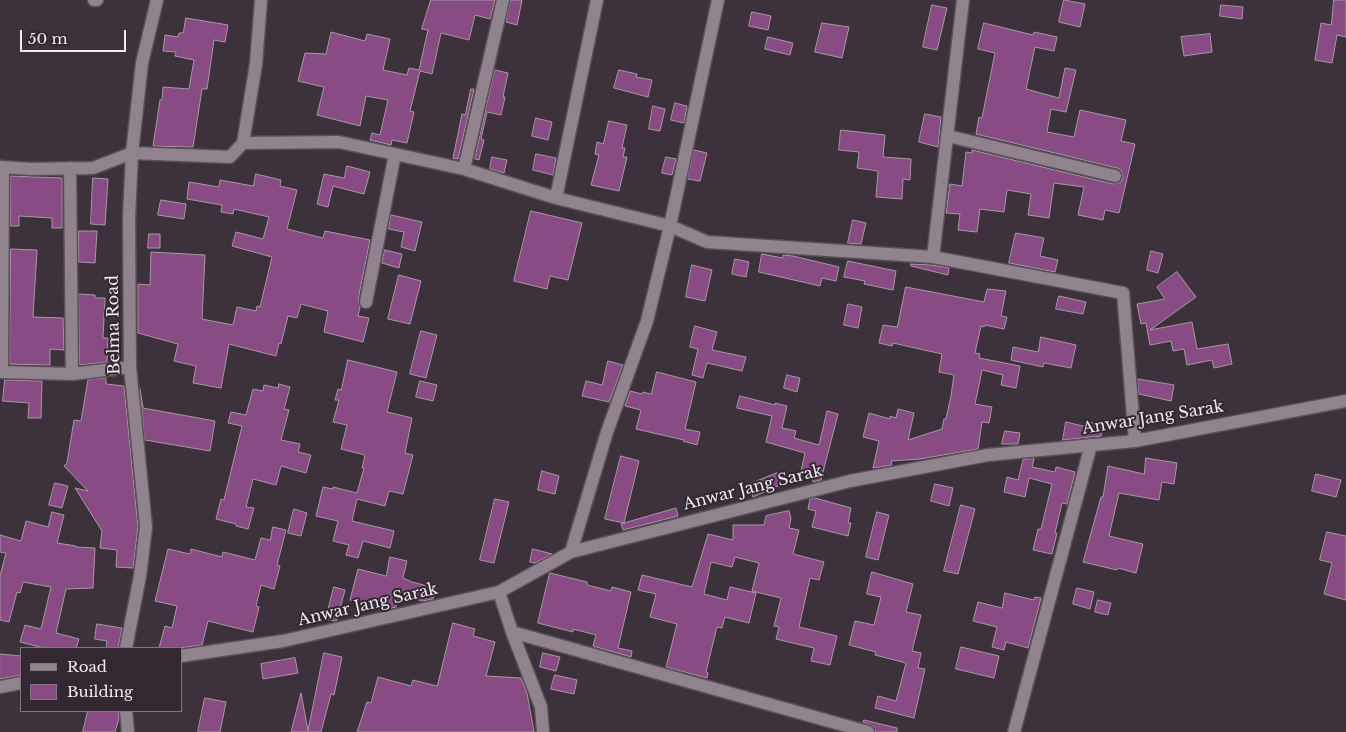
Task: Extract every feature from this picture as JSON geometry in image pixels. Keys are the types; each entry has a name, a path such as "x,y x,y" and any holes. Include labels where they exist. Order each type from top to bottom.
{"street":[{"name":"Belma Road","path":"126,647 140,576 146,527 130,367 129,218 132,153 142,63 156,0"},
{"path":"130,367 72,374 1,372 1,167 32,169 93,168 132,153 230,157 243,143 256,64 262,0"},
{"path":"464,169 503,0"},
{"path":"556,198 597,0"},
{"path":"571,552 606,432 647,321 670,226 718,0"},
{"path":"934,257 963,0"},
{"path":"948,136 1114,176"},
{"path":"243,143 339,142 464,169 556,198 670,226 707,242 934,257 1123,293 1136,441"},
{"path":"366,302 395,154"},
{"path":"70,168 72,374"},
{"name":"Anwar Jang Sarak","path":"182,656 283,641 499,592 571,552 850,481 988,455 1136,441 1346,401"},
{"path":"1014,732 1091,445"},
{"path":"499,592 512,632 541,707 543,732"},
{"path":"512,632 868,732"},
{"path":"0,687 20,683"},
{"path":"126,712 128,732"}],"building":[{"path":"431,0 495,0 490,19 475,15 469,40 441,33 432,74 420,71 410,111 414,112 407,143 392,140 391,145 370,140 372,133 380,135 388,100 366,96 360,126 317,115 324,87 298,81 305,53 326,54 331,32 365,41 367,34 390,39 383,70 407,75 409,68 419,70 428,30 422,29"},
{"path":"511,0 522,0 517,25 506,22"},
{"path":"1064,0 1085,4 1080,27 1059,22"},
{"path":"1334,0 1346,0 1346,37 1337,35 1332,63 1315,60 1321,23 1331,25"},
{"path":"932,5 947,8 937,50 923,47"},
{"path":"1221,5 1243,7 1242,19 1220,16"},
{"path":"752,12 771,16 768,30 749,26"},
{"path":"186,18 228,25 225,42 214,40 207,89 202,89 193,147 153,146 163,87 189,89 194,60 175,56 176,52 163,51 165,35 178,37 179,33 183,33"},
{"path":"822,23 849,27 842,58 815,52"},
{"path":"984,23 1033,35 1034,32 1057,37 1054,51 1035,47 1026,89 1059,98 1065,68 1076,70 1066,112 1051,109 1047,132 1074,137 1080,110 1126,120 1121,141 1135,144 1119,213 1105,210 1103,220 1078,215 1084,187 1054,183 1049,218 1028,215 1031,194 1007,190 1004,212 980,209 977,232 958,230 960,214 946,213 950,184 962,186 966,152 972,153 972,150 1113,184 1121,182 1123,177 1121,170 1117,168 976,134 979,117 982,118 995,53 978,49"},
{"path":"1210,34 1212,52 1184,56 1181,37"},
{"path":"768,37 793,43 790,55 765,49"},
{"path":"495,70 508,73 503,97 505,97 501,115 487,112 481,139 484,140 479,160 475,159"},
{"path":"619,70 637,74 636,77 652,80 648,97 614,88"},
{"path":"471,89 474,89 458,159 453,158 462,114 465,115"},
{"path":"675,103 687,106 684,123 671,120"},
{"path":"653,106 665,109 660,131 649,129"},
{"path":"925,114 941,117 938,147 919,142"},
{"path":"536,118 552,122 548,140 532,136"},
{"path":"609,121 627,125 622,148 625,148 623,157 627,157 619,191 591,185 599,155 595,154 597,142 603,144"},
{"path":"841,130 885,135 883,157 911,159 910,180 903,179 902,199 876,197 878,171 857,168 859,152 839,150"},
{"path":"694,150 707,153 700,181 688,179"},
{"path":"536,154 556,158 553,175 533,170"},
{"path":"492,157 507,160 504,173 490,169"},
{"path":"666,157 676,159 672,175 662,173"},
{"path":"347,166 370,172 364,194 333,186 328,207 317,204 324,174 344,178"},
{"path":"256,174 281,180 280,186 297,190 287,229 323,238 325,231 370,240 358,300 360,307 358,316 369,318 363,342 324,332 328,311 301,304 297,318 288,316 276,356 229,344 221,388 193,383 196,366 174,361 178,344 138,333 138,284 150,285 151,252 205,255 202,319 233,325 237,307 256,311 257,306 260,307 272,257 232,246 236,232 263,239 269,217 234,209 233,214 221,212 222,205 187,199 189,182 219,187 220,180 253,186"},
{"path":"11,176 62,178 62,228 52,228 52,218 19,216 19,226 11,226"},
{"path":"93,178 108,179 105,225 91,224"},
{"path":"161,200 186,204 184,219 158,215"},
{"path":"531,211 582,223 568,280 550,276 547,289 514,281"},
{"path":"391,215 422,222 415,251 401,247 404,232 389,229"},
{"path":"853,220 866,223 861,244 848,243"},
{"path":"79,231 97,231 95,263 79,262"},
{"path":"1016,233 1044,238 1040,256 1058,260 1055,272 1009,263"},
{"path":"149,234 160,234 160,248 148,248"},
{"path":"11,249 37,250 33,317 63,318 64,350 50,349 50,365 10,364"},
{"path":"385,250 402,254 399,268 382,263"},
{"path":"1151,251 1163,254 1158,273 1147,270"},
{"path":"762,254 783,258 783,255 793,256 839,267 836,281 822,278 820,286 759,272"},
{"path":"735,259 749,262 746,277 732,274"},
{"path":"848,261 896,271 893,290 864,284 865,281 844,277"},
{"path":"911,264 949,268 948,275 911,266"},
{"path":"692,265 712,270 705,301 686,297"},
{"path":"1177,272 1196,297 1150,330 1192,322 1197,349 1228,344 1232,364 1214,368 1212,360 1187,365 1184,349 1173,351 1171,341 1150,345 1146,323 1141,324 1137,304 1165,299 1157,287"},
{"path":"399,275 421,281 410,324 388,319"},
{"path":"906,287 984,302 987,289 1006,291 1001,316 1007,317 1004,329 985,325 984,327 981,326 975,353 980,354 979,358 1020,366 1016,388 1001,385 1003,375 982,370 975,404 992,407 989,423 982,422 978,449 920,459 891,461 892,465 873,468 879,441 863,437 869,413 890,419 890,416 896,418 898,409 914,413 908,440 942,429 951,396 954,375 939,372 942,354 893,343 892,346 879,343 883,325 897,327"},
{"path":"79,294 95,295 95,298 105,298 103,338 108,338 107,362 80,365"},
{"path":"1059,296 1086,302 1083,314 1056,309"},
{"path":"848,304 862,307 858,328 844,325"},
{"path":"695,326 717,332 712,350 746,357 742,371 707,363 703,378 692,375 698,349 690,347"},
{"path":"421,331 437,335 426,378 410,374"},
{"path":"1041,337 1076,345 1071,368 1044,363 1043,367 1011,360 1013,347 1038,352"},
{"path":"348,360 397,372 387,412 412,418 405,453 413,455 403,494 389,491 385,506 357,499 352,521 394,531 390,548 363,541 358,558 346,555 349,545 333,541 338,521 316,516 323,487 333,489 333,487 357,493 364,468 362,468 365,455 341,449 347,425 333,422 339,400 335,400 338,389 341,390"},
{"path":"608,361 623,365 609,402 582,396 586,381 602,385"},
{"path":"657,372 696,382 685,429 700,432 697,445 684,440 636,429 641,410 625,406 630,391 651,394"},
{"path":"787,375 800,378 797,392 784,388"},
{"path":"106,378 106,384 124,386 138,527 133,568 116,567 117,550 100,548 102,531 75,488 88,491 64,466 67,463 74,420 81,421 88,380"},
{"path":"1138,379 1174,385 1171,401 1139,394"},
{"path":"5,380 42,381 41,418 28,418 29,403 3,401"},
{"path":"420,381 437,385 433,401 416,397"},
{"path":"279,384 290,387 284,409 289,410 281,440 300,444 298,452 311,455 306,473 281,466 276,485 253,479 246,507 254,508 248,529 216,519 221,499 224,500 242,426 228,423 231,412 246,415 253,389 263,391 264,385 278,388"},
{"path":"140,389 143,408 215,421 210,451 145,440"},
{"path":"740,396 775,405 775,403 787,406 782,428 796,431 794,438 819,445 827,411 838,414 821,480 813,482 811,474 801,471 805,453 766,442 772,416 737,408"},
{"path":"1066,422 1087,427 1088,422 1103,425 1101,436 1063,440"},
{"path":"1005,431 1020,433 1018,444 1002,444"},
{"path":"621,456 639,461 624,523 605,519"},
{"path":"1146,458 1177,463 1174,484 1162,482 1159,500 1119,493 1109,536 1143,544 1136,573 1083,562 1101,497 1103,497 1108,466 1144,474"},
{"path":"1034,459 1032,467 1055,472 1056,467 1075,472 1067,504 1062,503 1052,554 1033,550 1038,529 1041,529 1052,484 1029,478 1025,497 1004,492 1007,477 1018,480 1023,460"},
{"path":"542,471 559,476 555,494 538,490"},
{"path":"777,473 780,485 753,497 748,485"},
{"path":"1316,474 1341,480 1336,497 1312,491"},
{"path":"55,483 68,486 62,508 49,505"},
{"path":"935,484 953,488 949,506 931,501"},
{"path":"815,498 851,508 848,523 851,523 848,536 812,527 816,511 808,509 810,499"},
{"path":"495,499 509,502 494,563 480,560"},
{"path":"961,505 975,509 958,574 944,571"},
{"path":"676,508 678,516 623,530 621,524"},
{"path":"294,509 307,513 301,536 288,533"},
{"path":"789,511 791,518 789,528 799,530 793,554 824,562 819,580 810,578 799,627 837,636 830,665 811,661 814,648 776,639 779,627 774,626 781,598 752,591 759,563 735,557 732,567 711,562 704,594 727,600 730,587 756,593 749,623 725,617 722,628 717,627 706,672 708,673 707,678 666,667 677,624 650,617 656,594 638,590 642,575 692,587 708,534 733,540 733,525 764,525 766,516"},
{"path":"52,512 64,515 57,543 95,548 93,588 66,589 56,633 79,639 76,647 40,647 20,642 25,625 41,629 51,587 23,582 20,593 17,592 9,622 0,620 0,576 6,553 0,552 0,535 21,541 26,521 48,527"},
{"path":"877,512 889,515 878,560 866,557"},
{"path":"273,527 286,530 277,565 280,566 274,589 261,585 256,606 259,607 253,632 208,621 202,645 182,648 159,647 165,626 172,628 177,606 155,601 168,549 190,554 191,549 222,557 223,552 255,560 261,538 270,540"},
{"path":"1327,532 1346,536 1346,600 1324,594 1332,563 1320,560"},
{"path":"533,549 552,554 535,563 530,562"},
{"path":"390,557 407,561 403,578 436,588 433,599 423,601 399,595 396,607 387,609 350,600 358,569 386,576"},
{"path":"872,572 913,584 906,612 921,615 912,651 921,653 918,668 925,669 914,718 875,708 878,696 896,701 906,663 875,655 876,652 849,645 855,621 874,625 881,597 867,594"},
{"path":"550,573 587,582 587,585 611,591 612,587 631,592 618,648 632,651 631,657 593,646 596,635 573,629 573,632 538,623"},
{"path":"334,587 345,590 337,620 335,621 326,619"},
{"path":"1077,588 1094,592 1090,609 1073,604"},
{"path":"1005,593 1034,600 1035,597 1041,598 1028,648 1006,642 1004,650 992,647 997,627 973,621 978,602 1002,608"},
{"path":"1098,600 1111,603 1108,615 1095,612"},
{"path":"453,623 475,629 473,636 495,642 486,676 521,678 527,693 534,732 357,732 367,702 371,703 378,677 411,686 413,680 437,686"},
{"path":"97,624 122,628 118,647 106,647 107,641 95,639"},
{"path":"961,647 999,656 994,678 956,669"},
{"path":"324,653 342,657 334,695 331,694 321,732 291,732 301,693 308,730"},
{"path":"543,653 560,657 556,671 540,667"},
{"path":"0,654 20,656 20,675 0,679"},
{"path":"295,658 298,673 263,679 261,664"},
{"path":"555,675 577,680 574,694 551,689"},
{"path":"205,698 226,702 220,732 198,732"},
{"path":"88,712 118,712 119,718 115,732 83,732"},
{"path":"864,720 897,728 897,732 876,732 874,727 863,722"}]}
